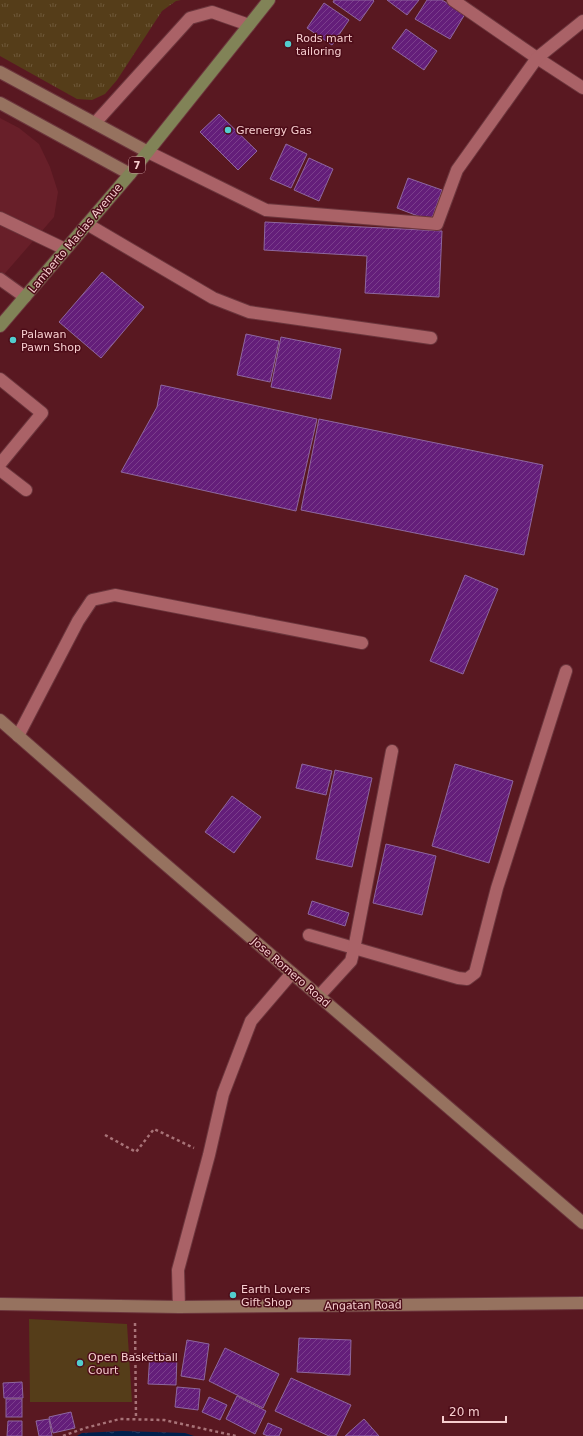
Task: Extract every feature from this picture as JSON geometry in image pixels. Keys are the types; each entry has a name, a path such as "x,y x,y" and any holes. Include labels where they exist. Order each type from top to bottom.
{"main road":[{"name":"Lamberto Macias Avenue","path":"0,326 130,174 269,0"},
{"path":"0,72 148,152"},
{"path":"0,103 130,174"},
{"name":"Jose Romero Road","path":"0,720 583,1223"},
{"name":"Angatan Road","path":"0,1304 179,1307 583,1303"}],"street":[{"path":"453,0 536,58 583,88"},
{"path":"95,124 190,18 212,12 249,25"},
{"path":"148,152 266,210 437,224 457,170 536,58 583,21"},
{"path":"0,218 65,249"},
{"path":"87,224 213,298 249,312 431,338"},
{"path":"0,279 25,297"},
{"path":"0,379 42,413 0,464"},
{"path":"0,470 26,490"},
{"path":"18,736 78,621 92,600 114,595 362,643"},
{"path":"309,935 458,978 467,979 475,973 497,888 566,670"},
{"path":"319,996 351,961 392,751"},
{"path":"179,1307 178,1270 209,1155 223,1094 251,1021 292,973"}],"path":[{"path":"105,1135 136,1152 154,1129 209,1155"},
{"path":"135,1307 136,1419"},
{"path":"64,1436 85,1428 120,1419 164,1420 236,1436"}],"shaded area":[{"path":"0,118 19,128 39,144 50,167 58,192 54,217 0,279"}],"green space":[{"path":"0,0 181,0 176,1 162,11 117,80 105,94 92,100 77,99 0,56"},
{"name":"Open Basketball Court","path":"29,1319 127,1324 132,1402 30,1402"}],"water":[{"path":"122,1431 185,1433 194,1436 77,1436 82,1433"}],"building":[{"path":"334,0 374,1 360,21 333,2"},
{"path":"387,0 419,0 407,15"},
{"path":"427,0 442,0 465,14 450,39 415,19"},
{"path":"324,3 349,20 332,45 307,28"},
{"path":"406,29 437,51 424,70 392,48"},
{"path":"219,114 257,151 238,170 200,132"},
{"path":"286,144 307,154 291,188 270,179"},
{"path":"309,158 333,169 319,201 294,190"},
{"path":"408,178 442,190 431,221 397,208"},
{"path":"265,222 442,231 439,297 365,293 367,256 264,250"},
{"path":"102,272 144,307 101,358 59,322"},
{"path":"246,334 279,341 270,382 237,375"},
{"path":"281,337 341,349 331,399 271,387"},
{"path":"161,385 317,419 296,511 121,472 157,407"},
{"path":"319,419 543,465 524,555 301,510"},
{"path":"465,575 498,589 463,674 430,661"},
{"path":"302,764 332,771 326,795 296,788"},
{"path":"455,764 513,781 489,863 432,846"},
{"path":"335,770 372,778 352,867 316,859"},
{"path":"232,796 261,817 234,853 205,832"},
{"path":"386,844 436,856 422,915 373,903"},
{"path":"312,901 349,913 345,926 308,914"},
{"path":"299,1338 351,1340 350,1375 297,1372"},
{"path":"187,1340 209,1344 204,1380 181,1376"},
{"path":"225,1348 279,1374 263,1408 209,1381"},
{"path":"150,1353 177,1355 176,1385 148,1384"},
{"path":"291,1378 351,1405 336,1436 329,1436 275,1411"},
{"path":"22,1382 23,1398 4,1398 3,1383"},
{"path":"177,1387 200,1389 198,1410 175,1407"},
{"path":"237,1396 266,1411 255,1434 226,1419"},
{"path":"209,1397 227,1405 220,1420 202,1412"},
{"path":"6,1399 22,1399 22,1417 6,1417"},
{"path":"71,1412 75,1428 53,1433 49,1417"},
{"path":"49,1419 52,1436 39,1436 36,1421"},
{"path":"364,1419 379,1436 345,1436"},
{"path":"8,1421 22,1421 22,1436 7,1436"},
{"path":"268,1423 282,1429 279,1436 268,1436 263,1434"}],"place":[{"name":"Rods mart tailoring","path":"288,44"},
{"name":"Grenergy Gas","path":"228,130"},
{"name":"Palawan Pawn Shop","path":"13,340"},
{"name":"Earth Lovers Gift Shop","path":"233,1295"},
{"name":"Open Basketball Court","path":"80,1363"}]}
